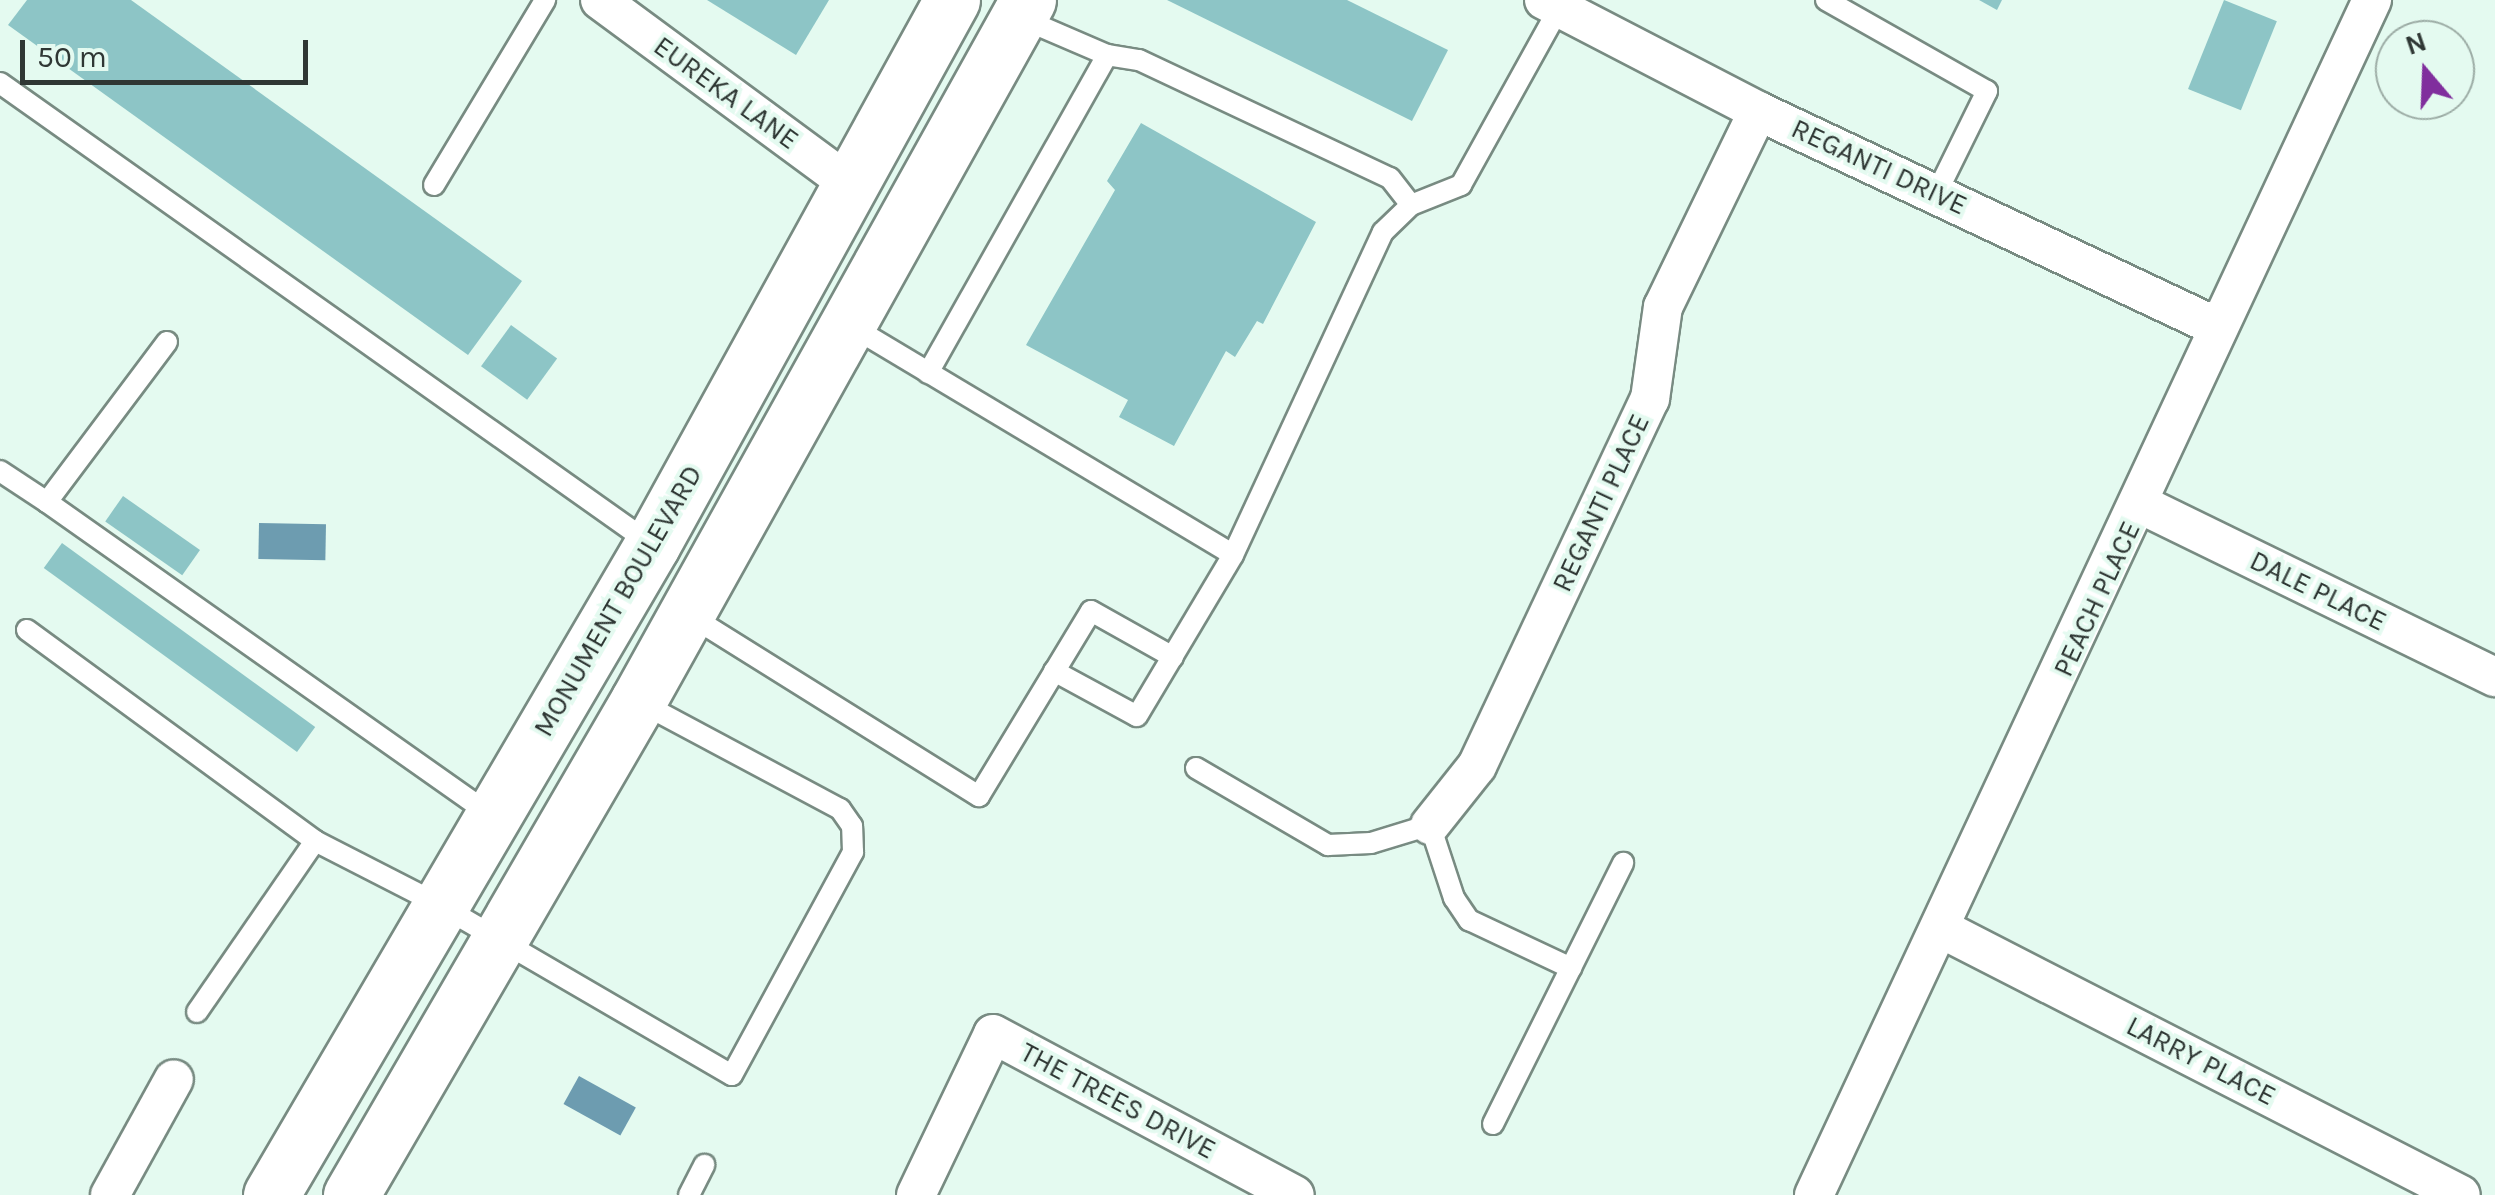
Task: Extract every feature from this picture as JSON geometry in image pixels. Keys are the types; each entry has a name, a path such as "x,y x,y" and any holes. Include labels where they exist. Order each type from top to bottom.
{"main road":[{"name":"MONUMENT BOULEVARD","path":"272,1195 438,904 652,545 952,0"},
{"path":"351,1195 638,700 683,611 850,324 1024,8"}],"street":[{"name":"EUREKA LANE","path":"600,0 852,186"},
{"name":"PEACH PLACE","path":"1814,1195 2142,505 2217,327 2372,0"},
{"name":"REGANTI DRIVE","path":"1551,4 1758,111 2217,327"},
{"name":"REGANTI PLACE","path":"1430,825 1477,766 1650,399 1663,307 1758,111"},
{"name":"DALE PLACE","path":"2142,505 2495,677"},
{"name":"LARRY PLACE","path":"1940,928 2461,1195"},
{"name":"THE TREES DRIVE","path":"916,1195 993,1034 1295,1195"},
{"path":"110,1195 174,1079"}],"lane":[{"path":"434,185 545,0"},
{"path":"1826,0 1987,91 1936,194"},
{"path":"1054,671 1137,716 1233,554 1383,232 1411,205 1461,186 1551,4"},
{"path":"1024,8 1107,56 1139,60 1390,178 1411,205"},
{"path":"928,373 1107,56"},
{"path":"0,82 652,545"},
{"path":"850,324 1233,554"},
{"path":"47,502 167,342"},
{"path":"0,471 493,817"},
{"path":"683,611 979,796 1091,611 1173,657"},
{"path":"27,630 316,842 438,904 499,944 732,1076 853,852 852,826 840,809 638,700"},
{"path":"1196,768 1328,845 1371,842 1430,825 1454,898 1468,920 1571,968"},
{"path":"197,1012 316,842"},
{"path":"1494,1124 1623,863"},
{"path":"689,1195 704,1165"}],"water":[{"path":"259,523 326,524 325,560 258,559"},
{"path":"579,1076 636,1108 620,1136 563,1104"}],"building":[{"path":"27,0 131,0 522,281 468,355 8,25"},
{"path":"707,0 829,0 796,55"},
{"path":"1167,0 1347,0 1448,50 1412,121"},
{"path":"1979,0 2002,0 1997,10"},
{"path":"2224,0 2277,21 2241,110 2188,89"},
{"path":"1141,123 1316,222 1263,324 1257,321 1235,357 1226,351 1174,446 1119,417 1128,400 1026,345 1115,190 1107,181"},
{"path":"511,325 557,359 527,400 481,366"},
{"path":"123,496 200,550 182,575 105,521"},
{"path":"62,543 315,727 297,752 44,568"}]}
